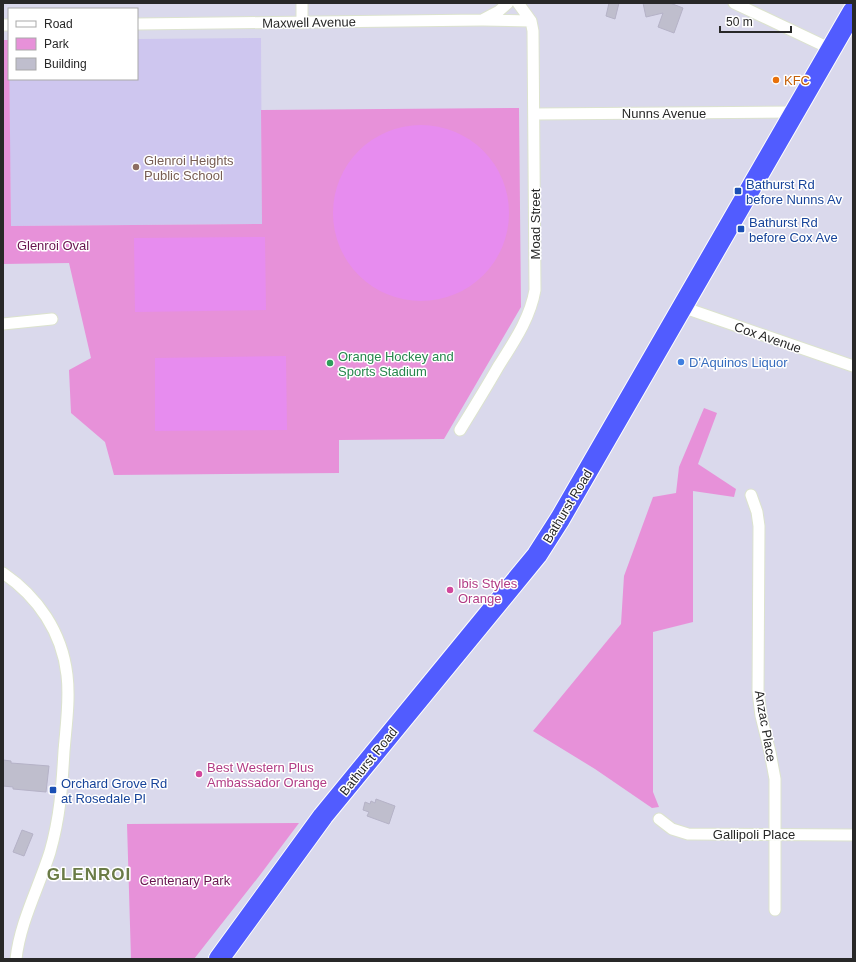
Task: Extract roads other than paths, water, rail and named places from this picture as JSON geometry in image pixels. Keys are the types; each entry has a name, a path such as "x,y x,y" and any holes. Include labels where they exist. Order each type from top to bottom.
{"highway":[{"name":"Bathurst Road","path":"219,959 323,816 536,555 560,519 853,11"}],"street":[{"path":"302,3 302,23"},
{"name":"Maxwell Avenue","path":"482,20 508,3"},
{"name":"Moad Street","path":"460,430 515,341 532,304 535,282 533,31 531,21 518,3"},
{"path":"734,3 831,49"},
{"name":"Maxwell Avenue","path":"138,24 482,20 531,21"},
{"name":"Nunns Avenue","path":"534,114 795,112"},
{"name":"Cox Avenue","path":"682,307 853,366"},
{"path":"3,324 52,319"},
{"name":"Anzac Place","path":"751,494 757,512 758,526 758,691 761,716 775,779 775,910"},
{"path":"3,573 16,582 31,596 52,626 64,659 68,691 60,813 49,853 20,938 16,959"},
{"name":"Gallipoli Place","path":"659,819 672,829 688,834 853,835"}],"place":[{"name":"KFC","path":"776,80"},
{"name":"Glenroi Heights Public School","path":"136,167"},
{"name":"Bathurst Rd before Nunns Av","path":"738,191"},
{"name":"Bathurst Rd before Cox Ave","path":"741,229"},
{"name":"D'Aquinos Liquor","path":"681,362"},
{"name":"Orange Hockey and Sports Stadium","path":"330,363"},
{"name":"Ibis Styles Orange","path":"450,590"},
{"name":"Best Western Plus Ambassador Orange","path":"199,774"},
{"name":"Orchard Grove Rd at Rosedale Pl","path":"53,790"}],"district":[{"name":"GLENROI","path":"89,874"}],"park label":[{"name":"Glenroi Oval","path":"53,245"},
{"name":"Centenary Park","path":"185,880"}]}
